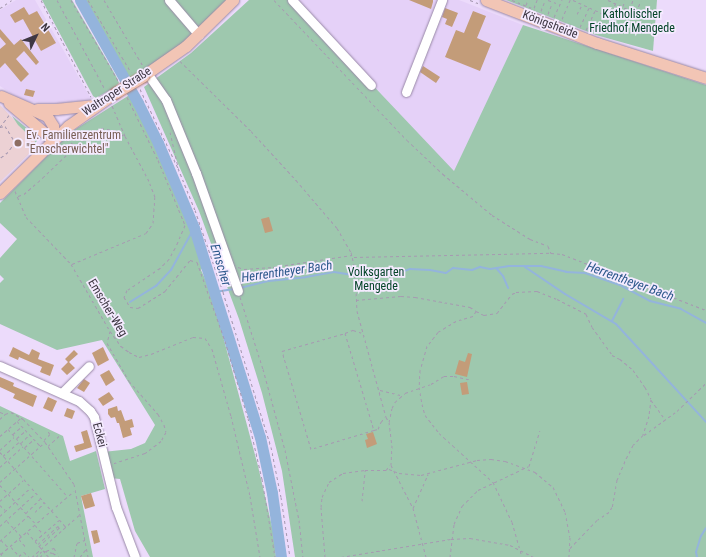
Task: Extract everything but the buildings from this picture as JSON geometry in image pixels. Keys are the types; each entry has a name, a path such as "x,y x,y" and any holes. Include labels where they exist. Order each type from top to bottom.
{"main road":[{"name":"Waltroper Straße","path":"0,193 58,139 68,126 96,105 145,75 199,35 233,0"},
{"name":"Königsheide","path":"486,0 597,43 706,78"},
{"name":"Königsheide","path":"660,63 706,74"},
{"path":"0,96 34,109 45,115 51,121 58,139"},
{"path":"0,96 58,139"},
{"path":"34,109 56,109 96,105"}],"street":[{"path":"169,0 199,35"},
{"path":"292,0 371,85"},
{"path":"406,92 442,0"},
{"path":"145,75 166,100 196,173 237,287"},
{"name":"Eckei","path":"0,366 79,401 94,417 116,507 135,557"},
{"path":"62,393 89,366"}],"path":[{"path":"0,8 12,0"},
{"path":"41,0 96,105"},
{"path":"57,0 118,92 158,160 185,225 169,259 160,268 127,290 124,297 130,307 138,308 165,291 190,260 196,262 225,341 248,418 262,479 275,557"},
{"path":"11,182 26,217 71,264 146,233 153,223 155,197 149,182 125,136 118,92 71,0"},
{"path":"88,0 129,69"},
{"path":"104,0 145,75"},
{"path":"274,0 396,129 443,174 492,215 530,239 548,246 551,253"},
{"path":"526,6 528,0"},
{"path":"533,8 537,0"},
{"path":"548,0 560,5"},
{"path":"554,17 562,0"},
{"path":"562,20 570,0"},
{"path":"573,0 610,17 617,0"},
{"path":"608,0 643,16"},
{"path":"618,14 625,0"},
{"path":"629,10 633,0"},
{"path":"636,13 641,1"},
{"path":"541,12 544,3"},
{"path":"577,14 582,4"},
{"path":"548,14 551,6"},
{"path":"580,27 589,8"},
{"path":"586,30 595,10"},
{"path":"590,21 599,26"},
{"path":"588,27 596,31"},
{"path":"179,60 251,131 337,228 353,256 356,300 362,333 386,417 389,422"},
{"path":"142,92 178,168 222,287 271,447 281,497 290,557"},
{"path":"0,127 10,113"},
{"path":"0,127 5,126 15,142 8,152 0,158"},
{"path":"17,196 24,194 78,144 101,128 116,131 125,136"},
{"path":"58,139 73,144 78,144"},
{"path":"227,260 235,266 244,269 353,256 562,254 706,310"},
{"name":"Emscher-Weg","path":"71,264 110,331 121,346 129,352 139,357 151,354 193,337 205,338 212,349 231,416 250,496 260,557"},
{"path":"237,287 263,369 285,450 299,520 303,557"},
{"path":"356,300 401,296 415,297 470,307 484,315 492,315 497,313 512,294 516,292 536,291 557,299 586,314 592,327 612,355 620,359 634,370 664,419"},
{"path":"476,311 474,316 456,321 438,332 427,346 420,370 419,387 422,404 430,422 444,438 493,482 512,522 521,549 522,557"},
{"path":"362,333 353,330 282,351 311,449 378,429 381,422 386,417"},
{"path":"106,466 145,452 161,441 166,432 158,414 129,381 107,343 110,331"},
{"path":"345,333 374,430"},
{"path":"389,469 391,464 392,445 389,422 392,408 400,396 419,387 430,384 444,376 454,376 472,380"},
{"path":"570,548 597,520 609,512 612,507 617,480 633,445 643,435 677,411 706,383"},
{"path":"379,390 400,396"},
{"path":"643,435 649,416 651,399"},
{"path":"0,412 5,414"},
{"path":"0,419 5,414 11,412 21,418 44,441 74,484 74,491 88,557"},
{"path":"0,436 21,418"},
{"path":"17,421 40,446"},
{"path":"13,434 22,426"},
{"path":"8,429 67,497"},
{"path":"0,482 40,446 50,434 47,430"},
{"path":"17,439 26,431"},
{"path":"450,557 454,524 462,506 478,490 529,466 540,431"},
{"path":"3,456 30,435"},
{"path":"0,450 15,436"},
{"path":"47,447 59,436"},
{"path":"0,467 34,439"},
{"path":"0,452 66,527"},
{"path":"325,557 321,507 322,496 329,482 343,474 365,470 389,469 399,473 416,475 428,474 471,462 491,459 505,461 525,468 544,478 553,487 569,523 569,557"},
{"path":"391,464 393,471 413,508 426,557"},
{"path":"362,501 365,470"},
{"path":"396,476 399,473"},
{"path":"413,508 428,474"},
{"path":"0,501 24,480"},
{"path":"1,487 26,513 43,534"},
{"path":"0,516 31,488"},
{"path":"4,557 1,554 74,491"},
{"path":"0,526 36,494"},
{"path":"26,513 41,499"},
{"path":"34,512 45,503"},
{"path":"0,505 6,511"},
{"path":"32,557 80,514"},
{"path":"8,548 1,540 28,516"},
{"path":"6,520 21,537"},
{"path":"35,541 59,520"},
{"path":"38,546 58,526 61,531"},
{"path":"26,532 49,557"},
{"path":"18,539 26,547"},
{"path":"341,557 451,539 485,540 510,545 521,549 534,557"},
{"path":"74,557 76,545 78,542 84,540"},
{"path":"10,546 19,556 24,552 29,557"},
{"path":"36,557 44,551 54,548 59,557"},
{"path":"80,557 86,548"},
{"path":"44,551 57,555"},
{"path":"40,557 44,551"}],"shaded area":[{"path":"16,0 35,0 91,99 63,103 30,102 21,100 0,86 0,10"},
{"path":"292,0 459,0 523,25 454,172"},
{"name":"Ev. Familienzentrum \"Emscherwichtel\"","path":"0,105 35,141 36,145 27,156 0,182"}],"green space":[{"path":"42,0 72,0 116,76 119,83 115,87 96,98 93,96"},
{"path":"80,0 233,0 197,36 128,85"},
{"name":"Volksgarten Mengede","path":"249,0 292,0 454,171 523,25 706,85 706,557 295,557 282,471 262,393 239,319 199,211 144,87 191,53"},
{"name":"Katholischer Friedhof Mengede","path":"506,0 657,0 653,51 596,35"},
{"path":"131,94 188,222 204,265 201,270 211,292 258,466 274,535 276,557 150,557 135,531 120,479 110,478 103,452 131,449 145,443 155,425 102,340 57,350 0,324 0,283 4,279 0,275 0,258 17,239 0,223 0,203 71,132"},
{"path":"12,116 34,134 37,140 34,148 35,141 18,125"},
{"path":"0,406 63,436 70,461 96,451 105,489 81,496 93,557 0,557"}],"waterway":[{"name":"Emscher","path":"80,0 138,103 158,143 194,228 260,437 272,493 281,557"},
{"path":"130,302 156,286 171,270 194,228"},
{"name":"Herrentheyer Bach","path":"240,288 269,281 334,272 353,275 371,270 382,269 399,273 410,269 430,270 446,273 453,268 472,270 480,267 490,269 508,266 541,266 566,272 585,273 622,286 650,301 681,309 706,323"},
{"path":"525,267 565,294 616,324 706,422"},
{"path":"497,269 503,276 508,288"},
{"name":"Herrentheyer Bach","path":"215,292 234,289"},
{"path":"612,321 623,299"},
{"path":"697,557 696,552 701,536 706,528"}],"place":[{"name":"Ev. Familienzentrum \"Emscherwichtel\"","path":"18,143"}]}
